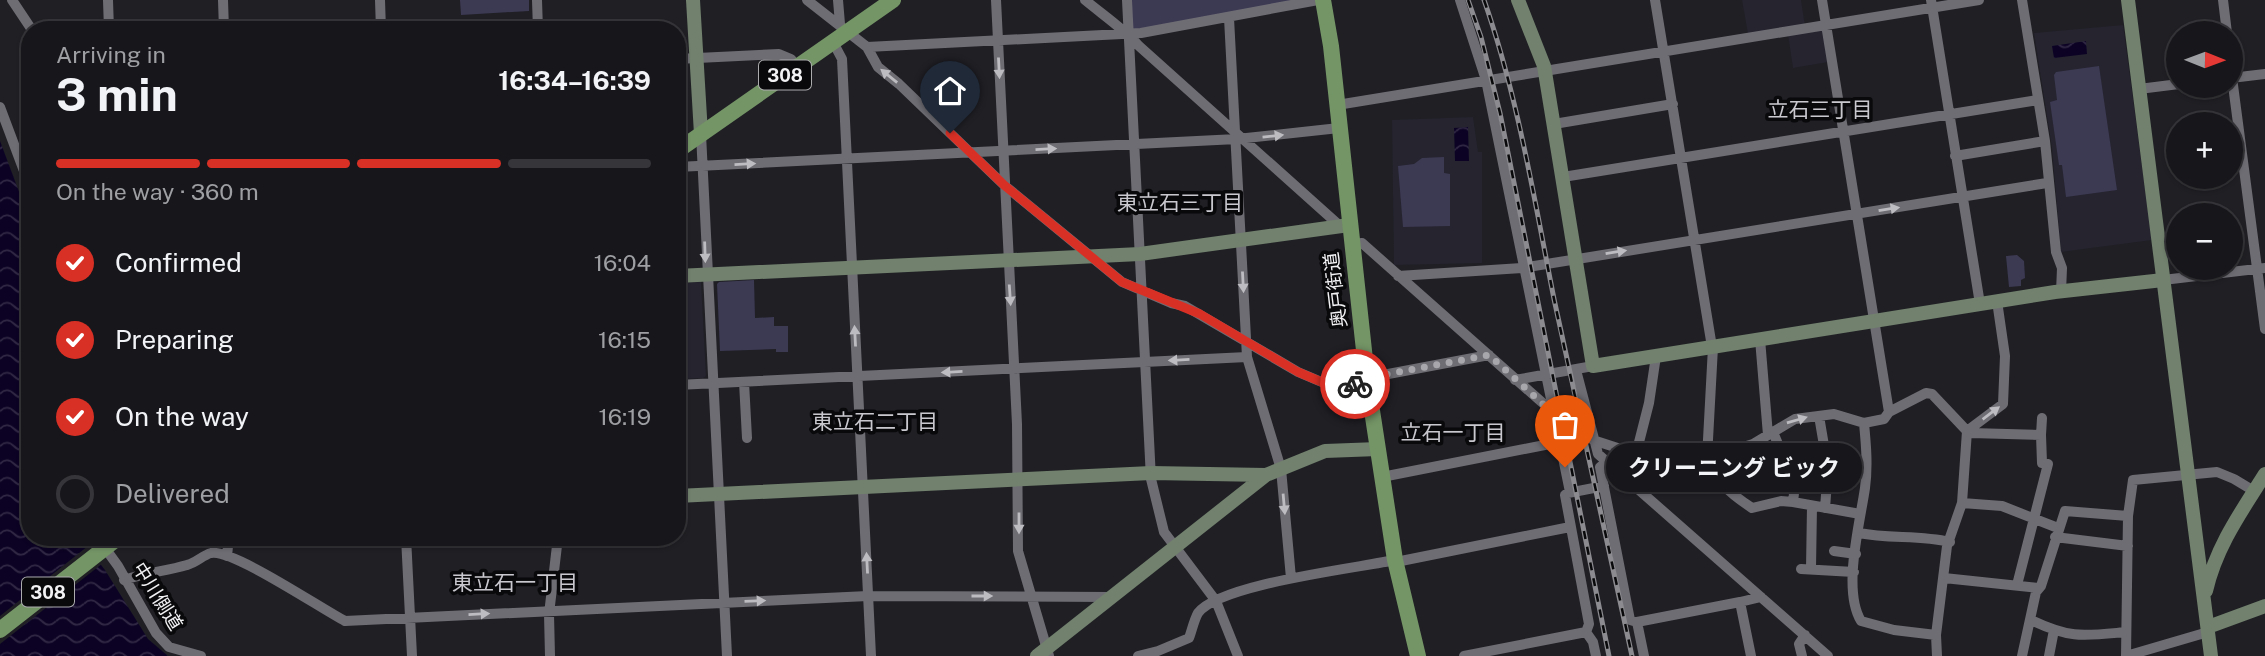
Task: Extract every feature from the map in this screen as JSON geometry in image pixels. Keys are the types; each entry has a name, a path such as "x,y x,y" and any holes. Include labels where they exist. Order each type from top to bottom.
{"main road":[{"name":"308","path":"686,145 833,42 844,28 894,0"},
{"name":"奥戸街道","path":"1320,0 1330,38 1339,128 1344,225 1351,245 1367,380 1395,561 1418,656"},
{"name":"308","path":"0,630 99,546"}],"street":[{"path":"12,0 27,21"},
{"path":"107,0 108,21"},
{"path":"223,0 224,21"},
{"path":"380,0 381,21"},
{"path":"537,0 538,21"},
{"path":"694,0 727,656"},
{"path":"807,0 867,47 878,67 1004,185 1122,282 1185,306 1298,372 1331,386 1489,355"},
{"path":"838,0 844,28"},
{"path":"996,0 1019,480 1018,551 1044,654 1266,475 1325,451 1378,449"},
{"path":"1085,0 1119,29 1129,34 1139,47 1239,137 1344,225"},
{"path":"1127,0 1151,473 1164,532 1216,601 1238,656"},
{"path":"867,47 1129,34 1320,0"},
{"path":"1460,0 1486,80 1570,492"},
{"path":"1518,0 1545,70 1593,366"},
{"path":"1655,0 1712,347 1709,458 1722,484 1752,508 1781,501 1860,514"},
{"path":"1822,0 1889,412"},
{"path":"1337,105 1826,25 1931,4 1979,0"},
{"path":"2022,0 2045,141 2056,252 2062,268 2061,292"},
{"path":"2128,0 2211,656"},
{"path":"2222,0 2225,21"},
{"path":"1931,4 1980,304"},
{"path":"1229,18 1239,137 1247,357 1281,469 1291,578"},
{"path":"833,42 842,59 871,656"},
{"path":"686,59 779,54 791,59 797,67"},
{"path":"2244,75 2265,74"},
{"path":"2139,89 2166,86"},
{"path":"2235,98 2261,268 2265,328"},
{"path":"1563,177 2038,100"},
{"path":"1554,124 1673,104"},
{"path":"0,107 21,163"},
{"path":"686,167 1135,144 1339,128"},
{"path":"1955,156 2045,141"},
{"path":"1398,276 1524,268 2048,183"},
{"path":"686,276 1140,254 1344,225"},
{"path":"1351,245 1362,243 1554,414"},
{"path":"1515,380 1997,301 2261,268"},
{"path":"1937,656 1936,635 1944,578 1950,542 1962,503 1967,431 2003,404 2005,356 1997,301"},
{"path":"1760,339 1770,434 1795,485 1793,502"},
{"path":"1636,454 1649,403 1656,356"},
{"path":"686,384 1247,357"},
{"path":"1576,370 1598,454 1828,656"},
{"path":"744,382 747,438"},
{"path":"1593,440 1636,454 1709,458 1753,444 1794,419 1834,414 1864,423 1884,419 1889,412 1923,393 1932,394 1970,433 2041,435"},
{"path":"1819,416 1828,469 1825,508"},
{"path":"2017,585 2048,464 2042,463 2042,418"},
{"path":"1864,423 1867,462 1854,572 1854,607 1861,621 1936,635"},
{"path":"1382,478 1560,442"},
{"path":"1607,462 1600,467 1630,620 1637,622 1761,597"},
{"path":"2254,492 2217,472 2133,480 2128,516 2126,656 2208,630 2265,606"},
{"path":"686,496 1151,473 1266,475"},
{"path":"2205,598 2212,568 2223,542 2265,474"},
{"path":"1586,632 1589,624 1565,495 1604,486"},
{"path":"1962,503 2002,506 2034,518 2057,532 2128,546"},
{"path":"1812,506 1806,569 1854,572"},
{"path":"2022,656 2038,588 2041,586 2065,511 2128,516"},
{"path":"1138,656 1189,638 1199,613 1216,601 1259,585 1570,527"},
{"path":"1859,533 1885,537 1931,538 1950,542"},
{"name":"中川側道","path":"99,546 118,566 163,641 176,650 201,656"},
{"path":"227,556 228,546"},
{"path":"407,546 412,656"},
{"path":"550,656 550,611 557,546"},
{"path":"1833,551 1856,554"},
{"path":"124,580 187,566 211,553 227,556 267,573 318,607 345,621 868,596 1113,597"},
{"path":"1944,578 2038,588"},
{"path":"1740,602 1751,656"},
{"path":"2031,620 2053,631 2081,636 2126,632"},
{"path":"1637,622 1644,656"},
{"path":"2049,656 2053,631"},
{"path":"1464,656 1586,632"},
{"path":"1586,632 1593,642 1596,656"},
{"path":"1802,656 1800,644 1805,635"}],"shaded area":[{"path":"460,0 529,0 529,11 461,15"},
{"path":"1131,0 1306,0 1133,31"},
{"path":"1742,0 1801,0 1806,33 1823,30 1828,62 1793,68 1787,28 1748,34"},
{"path":"2123,25 2152,240 2061,252 2052,148 2034,33"},
{"path":"2099,66 2117,190 2066,197 2050,102 2057,100 2054,75 2056,72"},
{"path":"1473,117 1478,152 1482,152 1482,263 1394,265 1392,120"},
{"path":"1444,157 1444,173 1450,174 1450,226 1403,227 1398,166 1414,164 1422,158"},
{"path":"2017,255 2024,261 2025,278 2021,280 2021,286 2009,287 2006,256"},
{"path":"754,280 755,318 774,317 774,326 788,326 788,352 776,352 776,349 720,351 717,284"},
{"path":"701,282 706,376 703,378 686,379 686,283"}],"water":[{"path":"2086,41 2087,54 2054,58 2052,46"},
{"path":"1468,127 1469,161 1455,161 1454,128"},
{"path":"0,141 21,197 21,546 86,546 105,570 148,639 168,656 0,656"}],"pier":[{"path":"88,546 103,563 0,644 0,616"}],"railway":[{"path":"1468,0 1481,37 1500,113 1609,656"},
{"path":"1484,0 1516,111 1632,656"}],"way so far":[{"path":"1355,384 1368,382 1367,378 1489,355 1554,414 1565,467"}],"place":[{"name":"クリーニング ビック","path":"1565,467"}],"district":[{"name":"立石三丁目","path":"1820,109"},
{"name":"東立石三丁目","path":"1180,202"},
{"name":"東立石二丁目","path":"875,421"},
{"name":"立石一丁目","path":"1453,432"},
{"name":"東立石一丁目","path":"515,582"}],"route":[{"path":"950,133 1004,185 1122,282 1171,303 1185,306 1298,372 1331,386 1355,384"}]}
